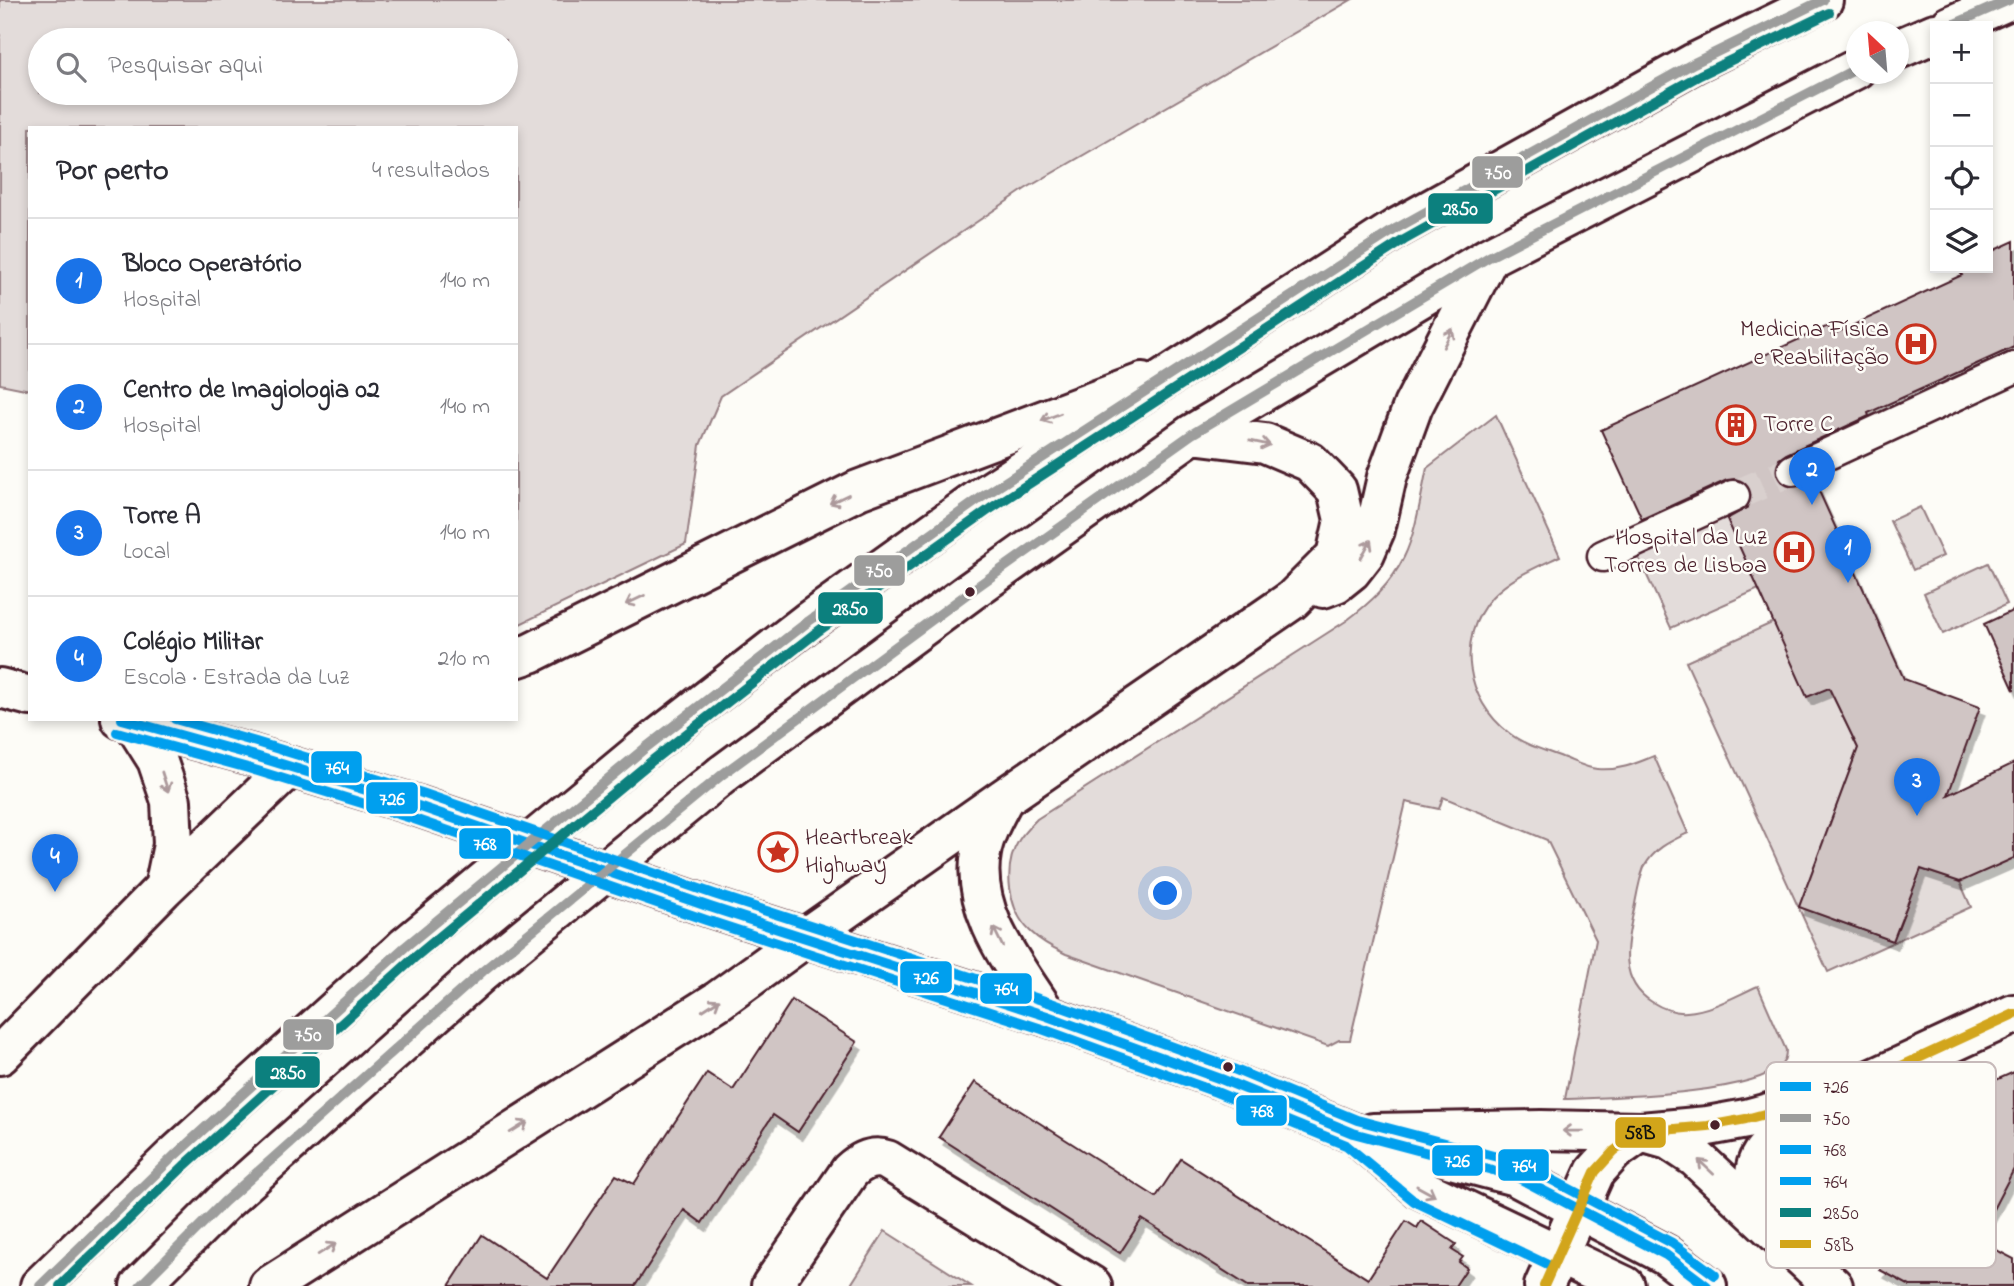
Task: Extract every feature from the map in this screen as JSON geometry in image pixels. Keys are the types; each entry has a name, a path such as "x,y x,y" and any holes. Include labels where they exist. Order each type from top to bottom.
{"main road":[{"path":"40,1286 174,1156 405,947 644,749 809,621 982,498 1397,228 1784,13 1823,0"},
{"path":"1961,21 2009,0"},
{"path":"1909,45 1930,35"},
{"path":"140,1286 224,1202 483,971 723,774 971,591 1192,434 1489,257 1846,75"},
{"path":"1292,600 1336,583 1351,571 1365,553 1375,530 1387,477 1413,406 1489,257"},
{"path":"518,657 858,489 1184,368"},
{"path":"269,1286 719,1000 1004,798 1292,600 1336,556 1344,520 1337,490 1310,462 1265,443 1192,434"},
{"path":"0,688 28,695"},
{"path":"135,721 157,760 171,802 173,845 164,888"},
{"path":"137,721 418,806 710,906 1047,1016 1221,1079 1353,1133 1516,1176 1666,1255 1707,1286"},
{"path":"0,1055 164,888 290,767"},
{"path":"1004,798 990,825 981,853 979,890 1001,943 1047,1016"},
{"path":"1910,1062 2014,1014"},
{"path":"1353,1133 1541,1130 1641,1132 1716,1125 1766,1112"},
{"path":"1551,1270 1595,1172 1614,1152 1641,1132"},
{"path":"1641,1132 1669,1140 1696,1158 1766,1223"},
{"path":"1353,1133 1421,1189 1551,1270 1625,1286"},
{"path":"1766,1149 1757,1164 1755,1176 1766,1211"},
{"path":"771,1286 850,1171 861,1162 877,1158 887,1160 1092,1286"},
{"path":"1814,1268 1833,1286"}],"street":[{"path":"1793,470 2014,368"},
{"path":"1603,556 1734,496"}],"shaded area":[{"path":"0,0 1351,0 1025,189 721,396 700,445 686,544 518,625 518,126 28,126 28,390 0,384"},
{"path":"1496,415 1560,556 1507,584 1492,597 1480,614 1473,631 1470,650 1470,668 1475,687 1494,719 1509,733 1534,747 1597,769 1619,768 1654,756 1688,833 1658,850 1644,867 1627,947 1629,972 1633,983 1652,1002 1678,1012 1705,1009 1758,986 1786,1050 1783,1062 1766,1062 1765,1075 1741,1083 1679,1092 1565,1099 1596,940 1547,840 1443,797 1439,809 1406,802 1350,1040 1339,1040 1328,1046 1066,954 1034,935 1022,922 1012,899 1009,874 1014,850 1032,824 1346,621 1363,607 1386,584 1404,557 1415,525 1427,468"},
{"path":"1920,507 1943,556 1913,570 1890,521"},
{"path":"1725,514 1759,589 1671,628 1637,554"},
{"path":"1988,563 2007,604 1943,634 1924,593"},
{"path":"1774,622 1829,688 1858,748 1799,907 1893,941 1921,869 1960,882 1971,907 1828,972 1686,662"},
{"path":"885,1231 971,1286 850,1286"}],"building":[{"path":"2014,241 2014,347 1868,413 1869,416 1786,454 1779,459 1776,468 1777,478 1784,485 1800,486 1814,480 1904,679 1980,707 1948,795 2014,763 2014,858 1960,882 1921,869 1893,941 1799,907 1858,748 1829,688 1807,697 1727,519 1748,507 1750,488 1744,481 1727,480 1642,519 1601,430 1828,326 1832,335 1962,275 1961,273 1993,273 1993,251"},
{"path":"2014,610 2014,690 1984,624"},
{"path":"792,1000 857,1042 798,1132 773,1115 702,1223 684,1210 635,1286 449,1286 482,1235 547,1278 616,1175 634,1184 707,1073 733,1090"},
{"path":"2014,1072 2014,1169 1996,1204 1996,1080"},
{"path":"975,1082 1156,1197 1181,1159 1368,1279 1406,1221 1417,1228 1421,1221 1456,1244 1452,1250 1463,1257 1459,1262 1467,1268 1455,1286 1248,1286 1142,1219 1120,1253 939,1137"},
{"path":"1996,1250 2014,1259 2014,1286 1910,1286 1880,1270 1996,1268"}],"tunnel":[{"path":"1734,496 1793,470"}],"transit line":[{"name":"750","path":"40,1286 174,1156 405,947 644,749 809,621 982,497 1397,228 1694,63 1823,0"},
{"name":"750","path":"1961,21 2009,0"},
{"name":"2850","path":"60,1286 184,1166 414,958 653,760 817,632 990,509 1404,240 1700,75 1829,13"},
{"name":"750","path":"140,1286 224,1202 483,971 723,774 971,591 1192,434 1489,257 1846,74"},
{"name":"726","path":"129,721 418,806 710,907 1047,1016 1221,1079 1353,1133 1515,1176 1666,1255 1707,1286"},
{"name":"764","path":"182,721 422,793 714,894 1051,1003 1226,1066 1357,1120 1520,1163 1672,1243 1715,1275"},
{"name":"768","path":"117,732 248,768 414,819 706,920 1042,1029 1216,1092 1346,1145 1414,1201 1552,1267"},
{"name":"58B","path":"1910,1062 2014,1014"},
{"name":"58B","path":"1544,1286 1595,1172 1614,1151 1641,1132 1708,1126 1766,1114"}],"place":[{"name":"Medicina Física e Reabilitação","path":"1916,344"},
{"name":"Torre C","path":"1736,425"},
{"name":"Centro de Imagiologia 02","path":"1812,505"},
{"name":"Hospital da Luz Torres de Lisboa","path":"1794,552"},
{"name":"Bloco Operatório","path":"1848,583"},
{"name":"Torre A","path":"1917,816"},
{"name":"Heartbreak Highway","path":"778,852"},
{"name":"Colégio Militar","path":"55,892"}]}
